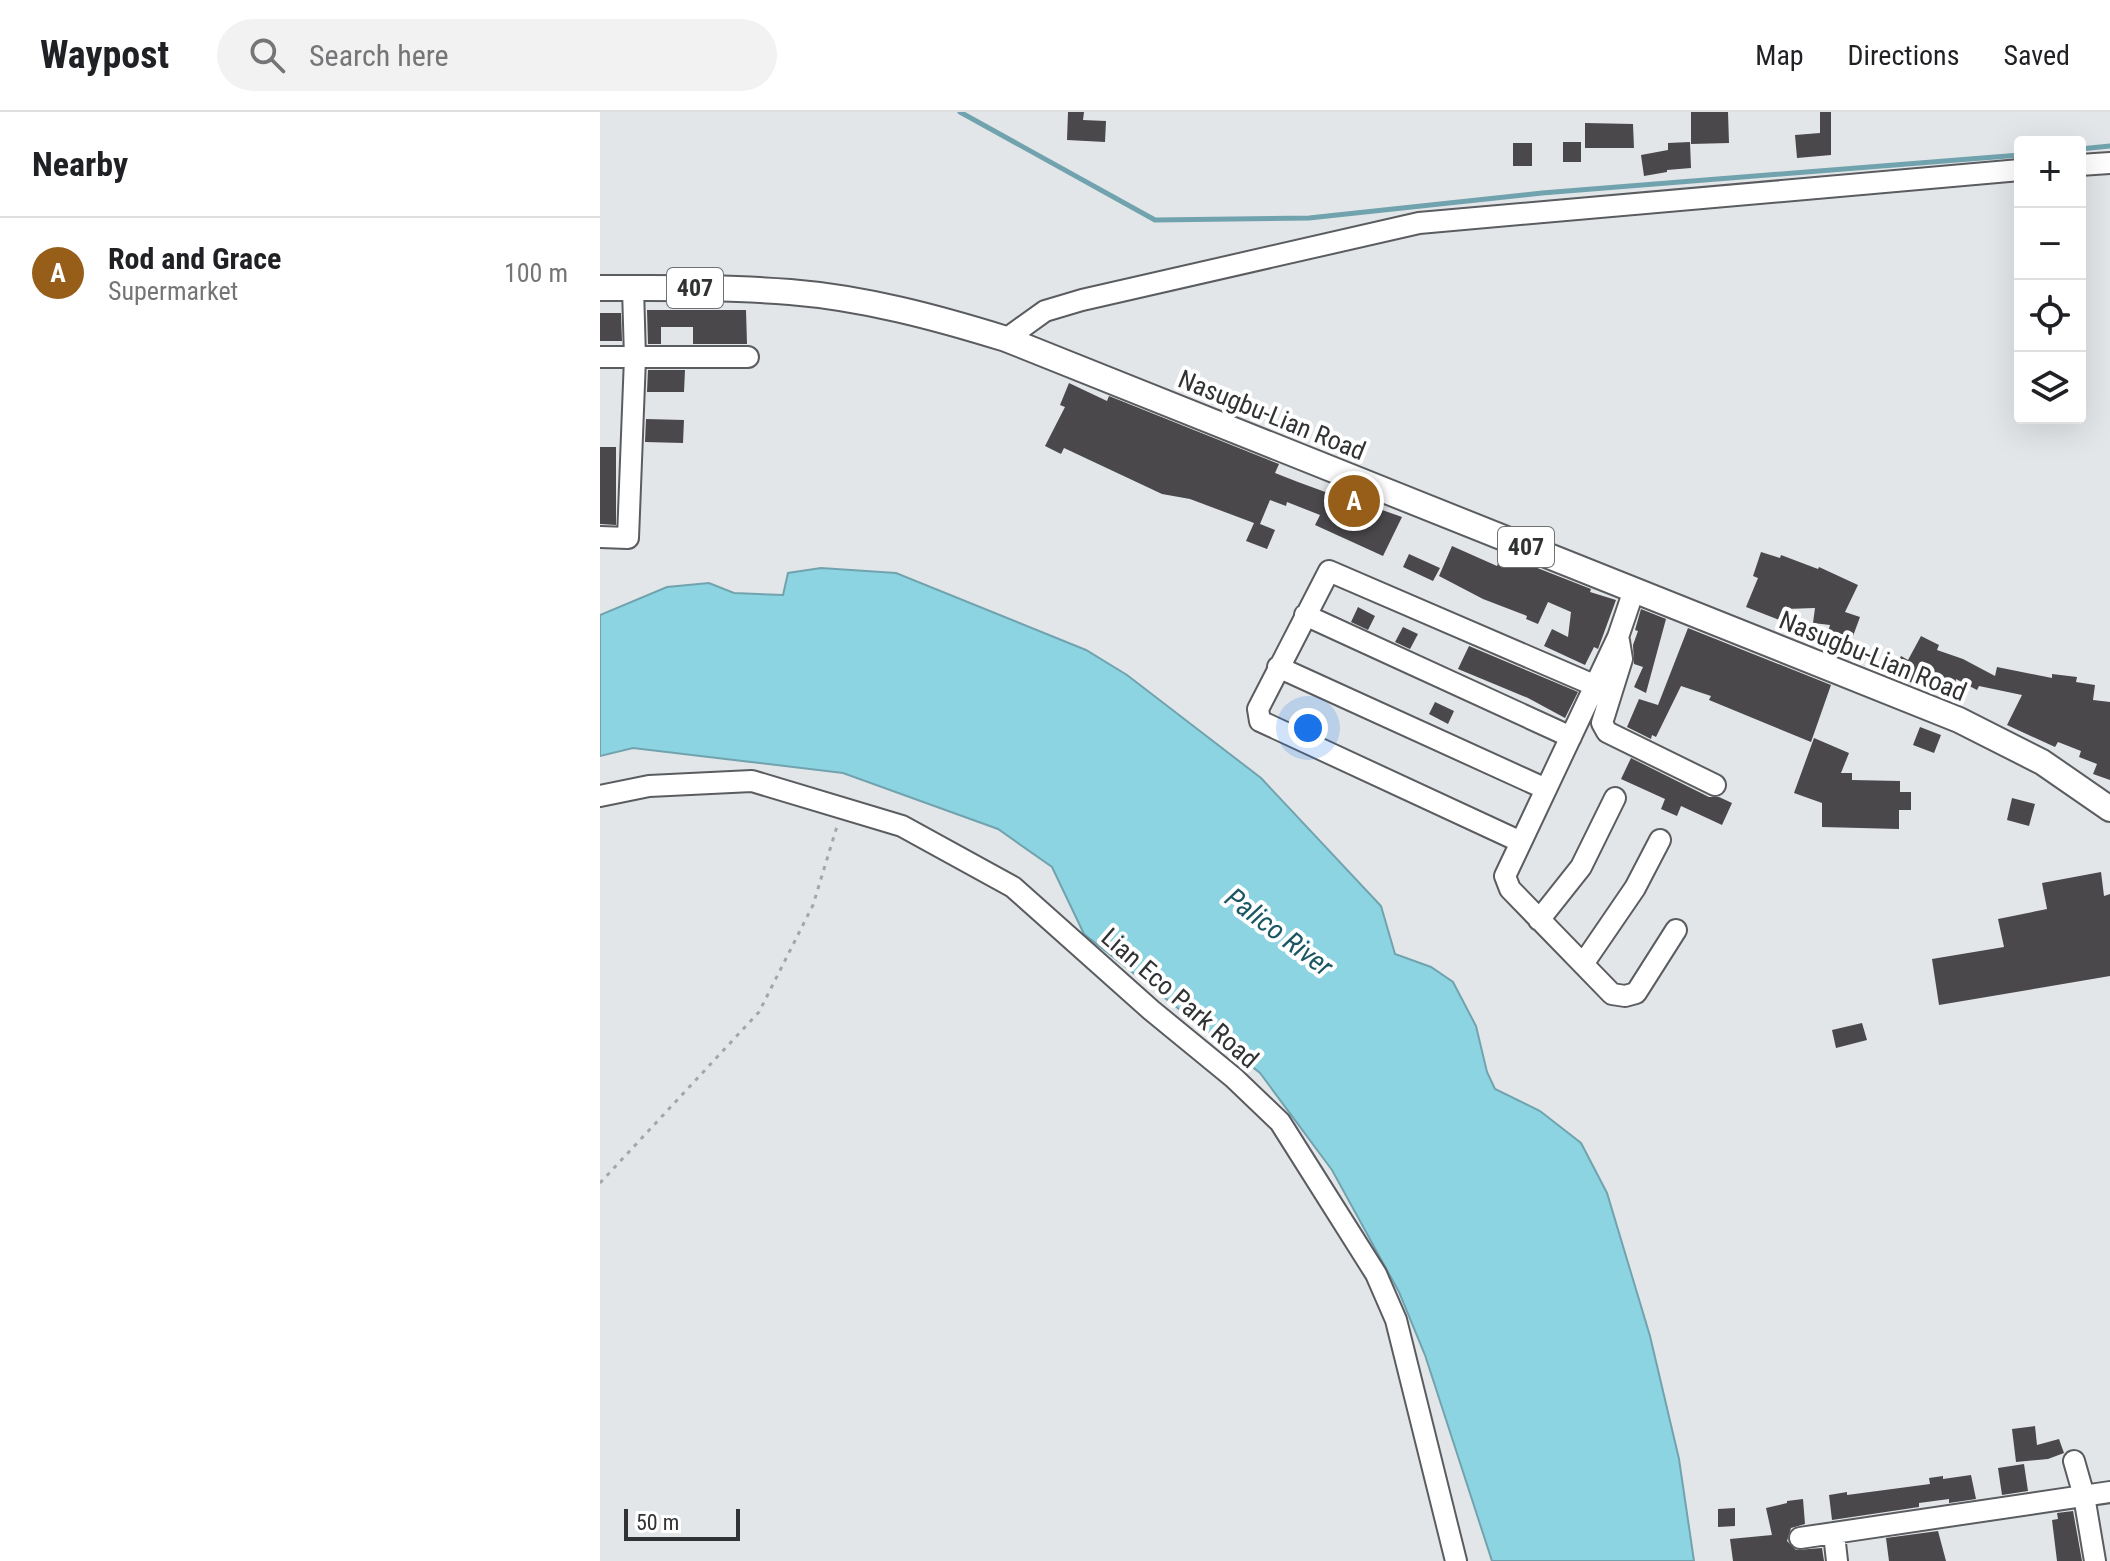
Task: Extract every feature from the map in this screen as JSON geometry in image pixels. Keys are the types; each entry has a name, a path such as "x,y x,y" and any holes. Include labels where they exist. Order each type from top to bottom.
{"main road":[{"name":"Nasugbu-Lian Road","path":"600,288 731,290 824,296 921,313 1006,339 1959,720 2042,762 2110,809"}],"street":[{"path":"2086,165 2110,163"},
{"path":"1006,339 1045,311 1069,304 1419,223 1618,203 2014,170"},
{"path":"600,537 628,538 635,358 633,288"},
{"path":"600,357 748,357"},
{"path":"1521,842 1260,721 1258,709 1278,667 1329,571 1596,686"},
{"path":"1634,590 1618,637 1596,686 1505,876 1510,889 1612,994 1625,996 1636,993 1676,930"},
{"path":"1305,615 1571,737"},
{"path":"1618,637 1622,659 1602,723 1607,732 1715,785"},
{"path":"1278,667 1546,789"},
{"name":"Lian Eco Park Road","path":"600,796 649,786 752,781 902,826 1013,887 1151,1010 1234,1078 1280,1122 1376,1274 1396,1320 1456,1561"},
{"path":"1539,920 1581,867 1615,798"},
{"path":"1583,964 1635,888 1660,840"},
{"path":"2074,1461 2084,1496 2095,1561"},
{"path":"1800,1538 2110,1492"},
{"path":"1834,1534 1837,1561"}],"path":[{"path":"600,1183 759,1012 813,905 842,808"}],"water":[{"name":"Palico River","path":"821,568 896,573 1086,650 1127,675 1261,778 1381,906 1395,954 1431,967 1453,982 1476,1026 1487,1072 1495,1089 1540,1111 1581,1143 1607,1193 1650,1336 1679,1459 1694,1561 1492,1561 1425,1355 1399,1292 1332,1170 1260,1073 1084,934 1052,867 998,829 843,773 633,748 600,756 600,615 667,587 709,583 734,593 783,595 788,573"}],"building":[{"path":"1068,112 1084,112 1083,120 1106,121 1105,142 1067,140"},
{"path":"1691,112 1728,112 1729,143 1691,144"},
{"path":"1820,112 1831,112 1831,155 1797,158 1795,135 1820,133"},
{"path":"1585,123 1633,124 1634,148 1585,148"},
{"path":"1563,142 1581,142 1581,162 1563,162"},
{"path":"1690,142 1691,168 1644,176 1641,155 1668,150 1668,143"},
{"path":"1513,143 1532,143 1532,166 1513,166"},
{"path":"647,310 746,310 747,344 693,344 693,327 661,327 661,344 648,344"},
{"path":"600,313 621,313 622,341 600,341"},
{"path":"648,370 685,370 684,392 647,392"},
{"path":"1069,383 1107,401 1109,396 1279,464 1275,473 1328,493 1332,485 1353,494 1351,499 1402,517 1383,556 1315,525 1320,515 1287,502 1286,506 1270,500 1260,524 1275,530 1267,549 1246,541 1254,523 1190,499 1162,494 1064,448 1061,454 1045,446 1065,407 1060,405"},
{"path":"646,419 684,420 683,443 645,442"},
{"path":"600,447 616,447 616,525 600,524"},
{"path":"1452,546 1497,566 1502,554 1616,600 1598,649 1594,647 1585,665 1544,646 1552,629 1568,637 1571,612 1548,602 1538,624 1439,576"},
{"path":"1761,552 1819,567 1858,585 1845,612 1860,617 1849,647 1826,639 1830,625 1813,623 1815,608 1786,609 1782,621 1746,607 1758,578 1753,576"},
{"path":"1409,554 1440,568 1433,581 1403,567"},
{"path":"1358,607 1375,616 1368,630 1351,622"},
{"path":"1641,609 1666,619 1646,693 1634,687 1643,667 1634,664 1633,645"},
{"path":"1403,627 1418,634 1410,649 1395,642"},
{"path":"1688,628 1831,685 1811,742 1709,700 1711,696 1681,686 1656,737 1652,735 1651,739 1627,727 1639,699 1658,705"},
{"path":"1921,636 1939,645 1937,650 1963,659 1995,676 1997,667 2052,678 2052,674 2077,677 2076,682 2095,685 2093,700 2110,702 2110,780 2093,774 2097,764 2079,757 2081,751 2058,742 2055,747 2007,725 2022,695 1979,686 1977,690 1956,679 1953,698 1910,682 1893,671 1901,656 1908,660"},
{"path":"1469,646 1578,692 1565,718 1528,698 1458,669"},
{"path":"1435,702 1454,711 1448,724 1429,714"},
{"path":"1920,727 1941,735 1934,753 1913,745"},
{"path":"1814,738 1849,753 1841,773 1852,773 1852,780 1900,781 1900,792 1911,792 1911,810 1899,810 1899,829 1822,827 1822,803 1794,793"},
{"path":"1631,758 1709,797 1719,797 1732,803 1722,825 1681,806 1677,816 1661,809 1665,799 1621,779"},
{"path":"2012,798 2035,804 2029,826 2007,820"},
{"path":"2101,872 2104,896 2110,894 2110,976 1939,1005 1932,959 2004,947 1998,919 2047,909 2042,883"},
{"path":"1862,1023 1867,1040 1836,1048 1832,1030"},
{"path":"2035,1426 2037,1445 2059,1439 2064,1453 2048,1459 2016,1462 2012,1429"},
{"path":"2024,1464 2028,1491 2002,1495 1998,1468"},
{"path":"1971,1475 1976,1499 1919,1503 1919,1507 1832,1520 1829,1495 1930,1484 1929,1478"},
{"path":"1803,1499 1805,1524 1791,1528 1787,1541 1796,1550 1822,1548 1824,1561 1733,1561 1730,1539 1772,1535 1766,1508"},
{"path":"1735,1508 1735,1526 1718,1527 1718,1509"},
{"path":"2073,1511 2082,1561 2057,1561 2052,1520 2058,1519 2057,1513"},
{"path":"1938,1531 1946,1561 1889,1561 1886,1538"}],"waterway":[{"path":"960,112 1155,220 1309,218 1542,193 2014,155"},
{"path":"2086,148 2110,146"}],"place":[{"name":"Rod and Grace","path":"1354,501"}]}
